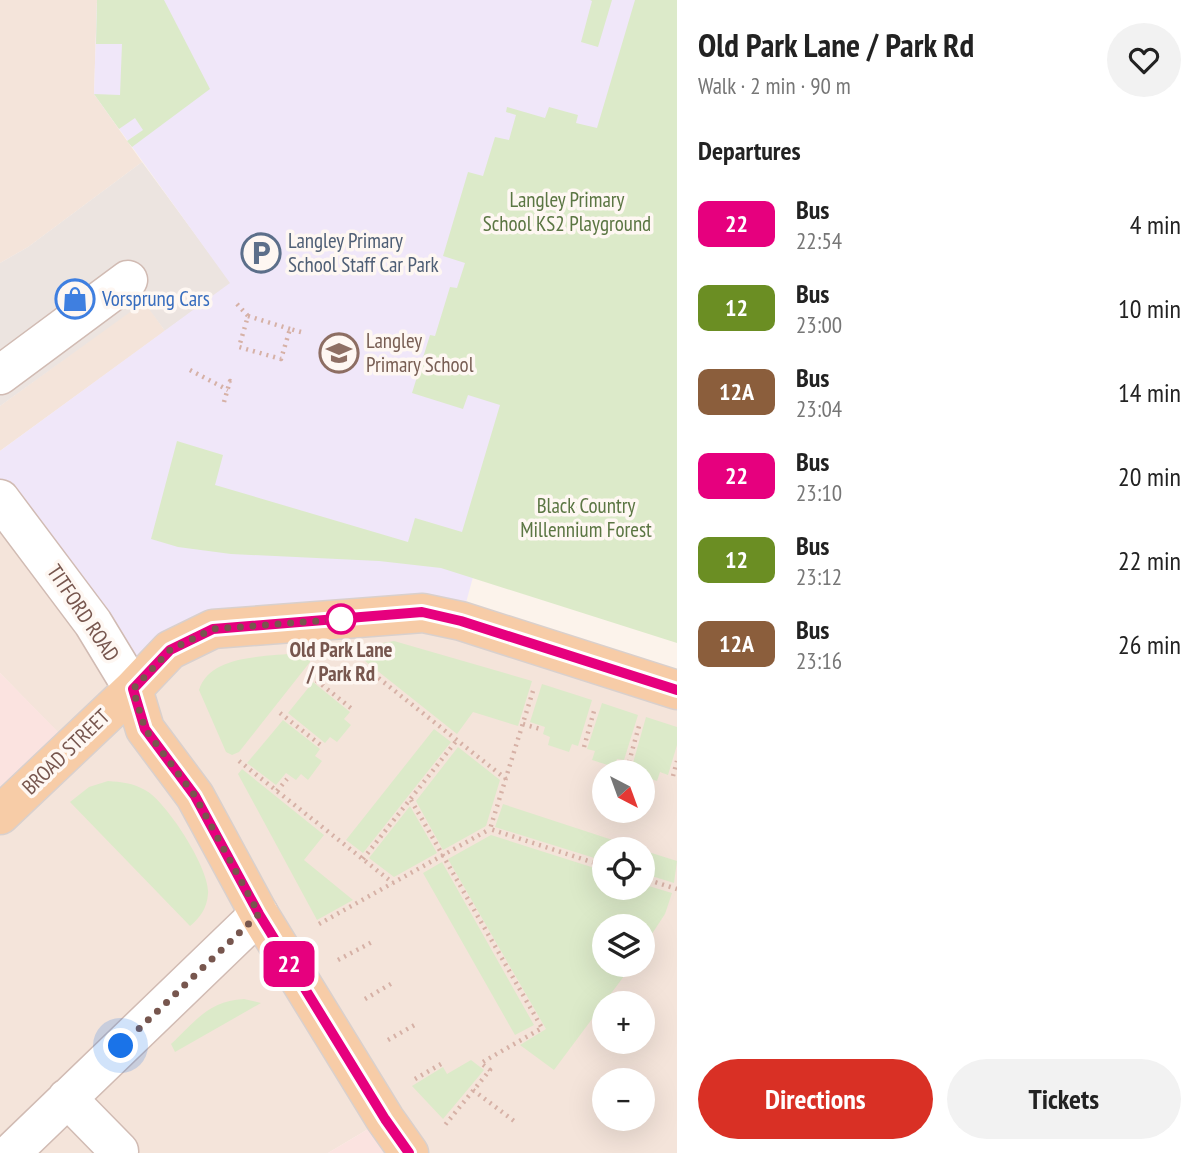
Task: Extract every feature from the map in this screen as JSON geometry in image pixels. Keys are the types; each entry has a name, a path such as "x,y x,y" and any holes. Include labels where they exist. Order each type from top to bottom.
{"main road":[{"name":"BROAD STREET","path":"0,815 133,689 170,650 213,629 422,612 461,621 677,690"},
{"name":"TITFORD ROAD","path":"133,689 145,729 195,796 259,914 385,1119 409,1153"}],"street":[{"path":"0,375 128,280"},
{"name":"TITFORD ROAD","path":"0,499 93,623 133,689"},
{"path":"12,1152 259,914"},
{"path":"67,1098 119,1151"}],"path":[{"path":"237,304 248,316 301,332"},
{"path":"248,316 239,347 281,359 290,329"},
{"path":"190,370 228,390"},
{"path":"223,402 230,381 235,383"},
{"path":"357,661 506,779"},
{"path":"311,676 352,709"},
{"path":"313,928 490,829 534,689"},
{"path":"584,747 595,708"},
{"path":"281,713 322,746"},
{"path":"630,760 641,722"},
{"path":"523,724 540,729"},
{"path":"363,859 457,740"},
{"path":"239,761 393,883"},
{"path":"673,776 677,761"},
{"path":"277,791 287,779"},
{"path":"411,800 542,1028 481,1063 490,1070 442,1129"},
{"path":"490,829 592,862"},
{"path":"655,882 677,889"},
{"path":"332,963 372,942"},
{"path":"354,1004 394,982"},
{"path":"378,1045 418,1023"},
{"path":"412,1081 441,1064"},
{"path":"473,1090 514,1121"}],"shaded area":[{"path":"0,0 97,0 94,94 142,162 28,247 0,263"},
{"name":"Langley Primary School","path":"97,0 677,0 473,577 461,621 213,629 133,689 0,499 0,451 230,283 94,94"},
{"path":"142,162 231,283 165,331 144,302 0,406 0,263 28,247"},
{"path":"144,301 165,331 0,451 0,406"},
{"path":"0,499 170,650 423,613 677,690 677,1153 409,1153 385,1119 328,1153 0,1153 0,788 13,802 71,746 0,673"},
{"path":"0,673 72,746 14,802 0,788"},
{"path":"385,1119 409,1153 328,1153"}],"green space":[{"path":"97,0 164,0 210,89 132,147 127,141 143,130 135,118 119,129 94,94 120,95 122,44 96,44"},
{"path":"590,0 612,0 598,47 581,42 592,1"},
{"path":"635,0 677,0 677,643 441,568 379,561 231,554 178,547 151,539 177,441 223,455 215,485 408,542 415,518 462,532 500,405 468,395 463,409 412,393 430,335 435,336 450,287 457,288 465,263 443,256 468,172 483,176 495,137 509,140 516,115 506,112 507,107 545,118 549,107 578,115 576,123 597,128"},
{"path":"394,641 532,681 518,726 473,712 457,734 350,649"},
{"path":"298,653 310,657 310,662 239,752 232,755 226,752 199,690 205,678 227,664 241,660"},
{"path":"313,682 350,712 344,719 351,725 337,742 330,737 325,743 288,713"},
{"path":"542,684 592,700 578,746 572,744 569,752 548,745 550,737 543,734 545,727 530,722"},
{"path":"602,703 638,715 624,760 592,760 595,751 587,749"},
{"path":"646,717 677,727 677,745 668,775 660,772 655,780 655,760 634,760"},
{"path":"283,720 320,749 315,756 322,761 308,780 301,774 296,780 286,773 276,785 247,763"},
{"path":"434,729 451,742 363,853 346,840"},
{"path":"458,747 500,780 486,826 443,850 416,801"},
{"path":"242,769 324,835 304,860 353,900 317,920 238,774"},
{"path":"108,781 122,782 145,790 164,808 186,837 202,869 208,894 202,912 190,926 70,802 89,787"},
{"path":"503,804 603,837 592,837 592,857 495,827"},
{"path":"410,806 437,853 394,877 369,858"},
{"path":"491,835 592,867 592,900 655,900 655,888 672,893 665,914 655,929 655,914 592,914 592,977 623,977 613,991 592,991 592,1019 554,1070 520,1045 546,1029 448,859"},
{"path":"655,854 677,861 674,883 655,877"},
{"path":"442,862 534,1025 515,1035 423,873"},
{"path":"244,999 261,1003 175,1052 171,1044 203,1014 221,1004"},
{"path":"471,1060 484,1070 443,1119 412,1086 443,1067 447,1074"}],"bus line":[{"name":"22","path":"409,1153 385,1119 259,914 195,796 145,729 133,689 170,650 213,629 422,612 461,621 677,690"}],"place":[{"name":"Langley Primary School Staff Car Park","path":"261,253"},
{"name":"Vorsprung Cars","path":"75,299"},
{"name":"Langley Primary School","path":"339,353"},
{"name":"Old Park Lane / Park Rd","path":"341,619"}],"route":[{"path":"121,1046 259,914 195,796 145,729 133,689 170,650 213,629 344,619 341,619"}],"park label":[{"name":"Langley Primary School KS2 Playground","path":"567,212"},
{"name":"Black Country Millennium Forest","path":"586,518"}]}
